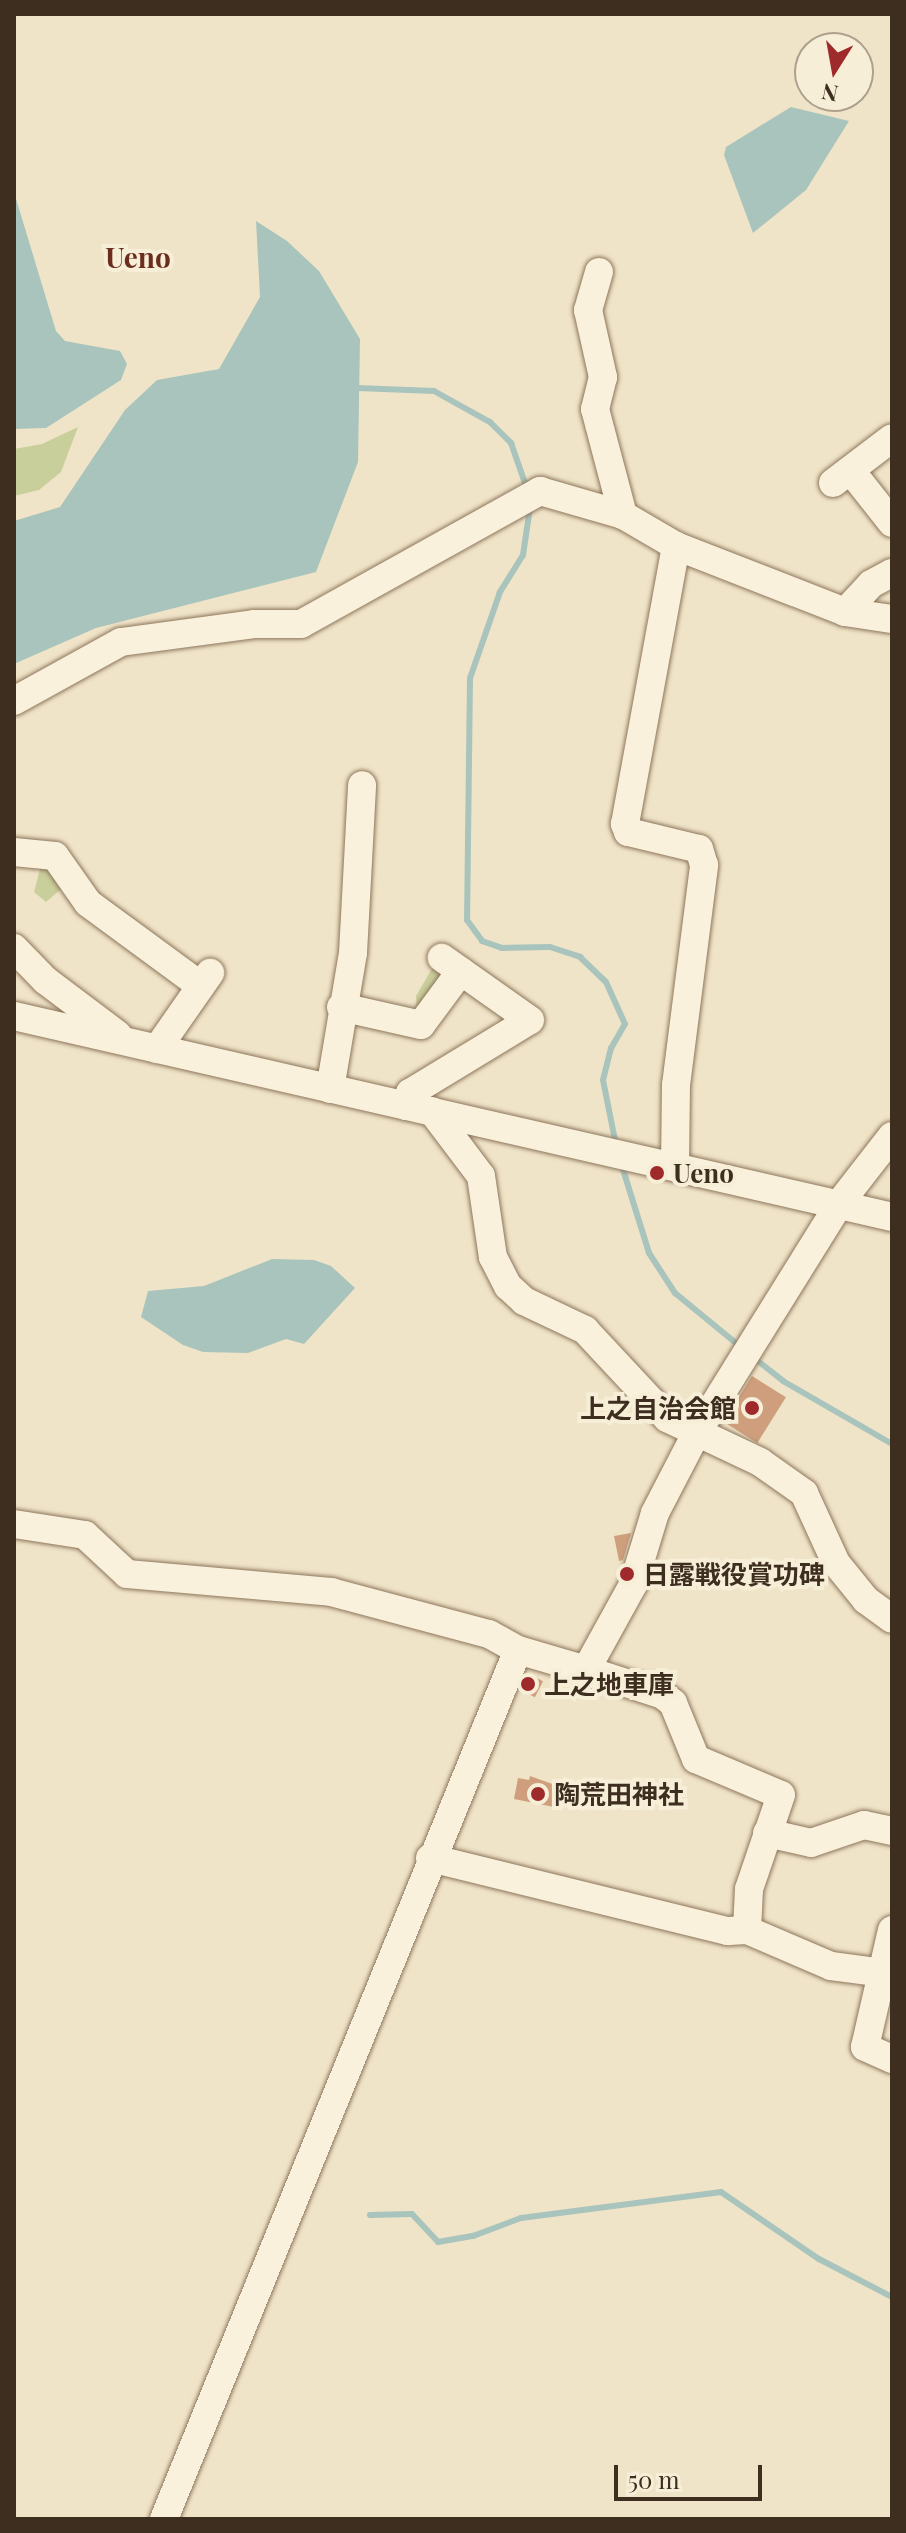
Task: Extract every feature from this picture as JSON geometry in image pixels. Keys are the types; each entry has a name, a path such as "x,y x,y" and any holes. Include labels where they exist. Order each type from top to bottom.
{"street":[{"path":"599,272 588,310 603,377 595,409 623,515"},
{"path":"892,438 842,477 892,523"},
{"path":"14,701 121,642 254,624 301,624 540,491 623,515 676,546 845,612 892,619"},
{"path":"675,1166 676,1085 704,865 699,849 628,832 625,824 676,546"},
{"path":"845,612 871,584 892,573"},
{"path":"330,1089 341,1007 353,953 362,785"},
{"path":"14,852 55,856 88,903 205,980 157,1049"},
{"path":"14,948 45,980 129,1043"},
{"path":"341,1007 421,1025 452,964 530,1020 410,1093 419,1108 481,1176 493,1257 508,1286 524,1301 585,1330 667,1418 760,1462 804,1493 836,1563 866,1600 892,1619"},
{"path":"14,1016 892,1217"},
{"path":"586,1670 633,1585 655,1513 696,1434 839,1204 892,1136"},
{"path":"14,1524 85,1535 127,1574 331,1592 489,1634 518,1650 663,1695 673,1703 696,1759 781,1795 749,1889 747,1930"},
{"path":"164,2519 430,1858 518,1650"},
{"path":"767,1833 811,1843 864,1825 892,1831"},
{"path":"430,1858 728,1931 747,1930 831,1966 887,1974"},
{"path":"892,1930 887,1974 865,2047 892,2059"}],"green space":[{"path":"78,427 61,472 39,490 14,496 14,449 42,444"},
{"path":"41,865 53,868 66,885 46,902 34,892"},
{"path":"434,965 442,972 417,1013 416,996"}],"water":[{"path":"791,107 794,112 812,112 849,121 806,190 753,233 724,155 726,147"},
{"path":"14,192 56,331 65,341 120,351 127,364 121,380 46,428 14,429"},
{"path":"256,221 287,241 319,271 360,339 358,462 316,572 96,628 14,664 14,521 60,507 125,410 157,380 219,369 260,297"},
{"path":"272,1259 314,1260 331,1266 355,1288 304,1344 286,1339 248,1353 203,1352 183,1345 141,1317 148,1291 204,1286"}],"building":[{"name":"上之自治会館","path":"752,1376 786,1397 757,1443 723,1422"},
{"path":"631,1533 623,1560 619,1561 614,1536"},
{"name":"上之地車庫","path":"527,1673 543,1681 535,1697 519,1689"},
{"path":"530,1776 558,1786 554,1807 514,1799 518,1778 529,1780"}],"waterway":[{"path":"357,388 434,391 490,422 511,443 527,489"},
{"path":"530,508 523,555 500,592 470,678 467,920 482,941 502,948 550,947 580,957 606,982 625,1024 611,1048 603,1080 616,1145"},
{"path":"621,1163 649,1253 675,1293 742,1348"},
{"path":"754,1358 783,1381 892,1444"},
{"path":"370,2215 412,2214 438,2242 473,2236 521,2218 721,2192 819,2259 892,2297"}],"place":[{"name":"Ueno","path":"657,1173"},
{"name":"上之自治会館","path":"752,1408"},
{"name":"日露戦役賞功碑","path":"627,1574"},
{"name":"上之地車庫","path":"528,1684"},
{"name":"陶荒田神社","path":"538,1794"}],"district":[{"name":"Ueno","path":"138,257"}]}
